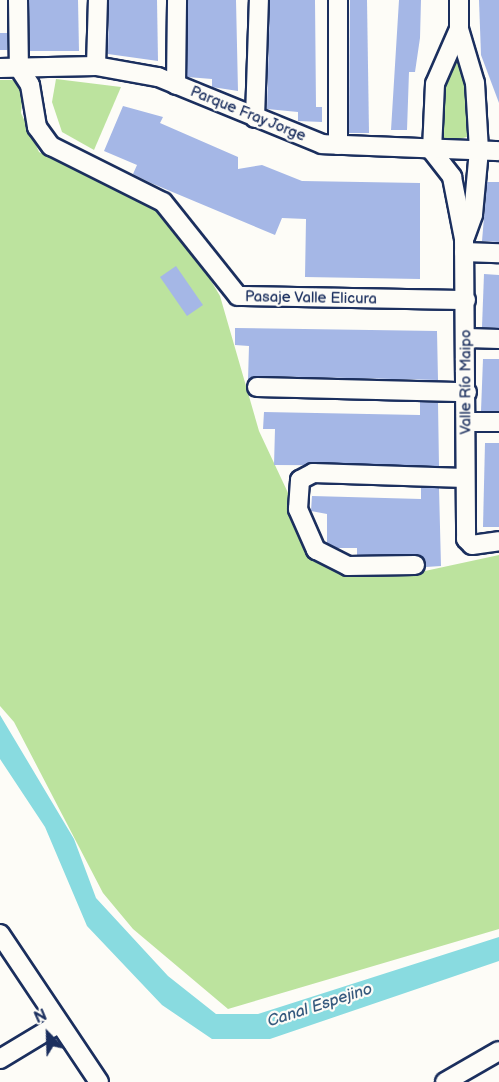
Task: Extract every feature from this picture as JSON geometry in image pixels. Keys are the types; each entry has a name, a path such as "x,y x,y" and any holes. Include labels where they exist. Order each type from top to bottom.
{"street":[{"path":"18,0 19,68"},
{"path":"96,66 98,0"},
{"path":"176,85 177,0"},
{"path":"255,118 259,0"},
{"path":"338,0 338,145"},
{"path":"432,151 435,84 459,29 459,0"},
{"name":"Valle Río Maipo","path":"459,29 475,83 479,150 473,215 464,245"},
{"name":"Parque Fray Jorge","path":"0,68 96,66 176,85 255,118 338,145 432,151 499,151"},
{"name":"Pasaje Valle Elicura","path":"19,68 30,86 37,127 51,146 163,202 238,296 466,300"},
{"name":"Valle Río Maipo","path":"432,151 452,177 464,245 468,338 464,525 472,545 499,541"},
{"path":"464,245 499,253"},
{"path":"468,338 499,339"},
{"path":"257,387 467,392"},
{"path":"467,422 499,422"},
{"path":"415,565 348,566 316,550 298,509 300,480 313,473 465,478"},
{"path":"1,937 99,1082"},
{"path":"0,1059 58,1024"},
{"path":"445,1082 499,1052"}],"green space":[{"path":"457,61 467,84 470,136 446,143 439,128 443,89"},
{"path":"56,79 121,87 94,150 62,132 52,102"},
{"path":"0,80 16,80 23,90 21,113 39,152 166,216 191,247 220,296 259,431 304,527 339,563 411,574 499,555 499,929 228,1009 133,929 103,893 14,722 0,706"}],"water":[{"name":"Canal Espejino","path":"0,715 74,839 96,898 168,976 216,1014 258,1014 499,937 499,961 270,1039 212,1039 162,1005 87,926 45,827 0,759"}],"building":[{"path":"29,0 78,0 79,51 30,51"},
{"path":"109,0 157,0 158,61 108,54"},
{"path":"188,0 236,0 238,91 212,87 212,79 187,77"},
{"path":"270,0 315,0 316,107 322,107 322,122 298,121 298,112 267,109"},
{"path":"350,0 367,0 369,133 349,133"},
{"path":"399,0 421,0 420,38 415,72 409,72 407,130 391,130"},
{"path":"479,0 499,0 499,103 481,55"},
{"path":"0,33 7,33 7,50 0,50"},
{"path":"123,106 163,117 160,123 238,157 238,169 262,165 302,181 420,183 420,279 305,277 306,219 282,218 275,235 151,183 133,174 137,165 104,151"},
{"path":"487,182 499,182 499,242 482,241"},
{"path":"176,266 203,305 187,316 160,277"},
{"path":"484,274 499,275 499,328 482,327"},
{"path":"235,328 437,331 438,380 257,376 248,380 249,346 235,345"},
{"path":"483,359 499,359 499,411 481,411"},
{"path":"420,402 438,403 439,466 274,465 275,429 263,429 264,412 420,415"},
{"path":"485,443 499,443 499,527 483,527"},
{"path":"421,488 439,488 441,566 426,567 415,554 357,555 357,548 336,548 327,543 327,514 311,511 312,496 421,499"}]}
